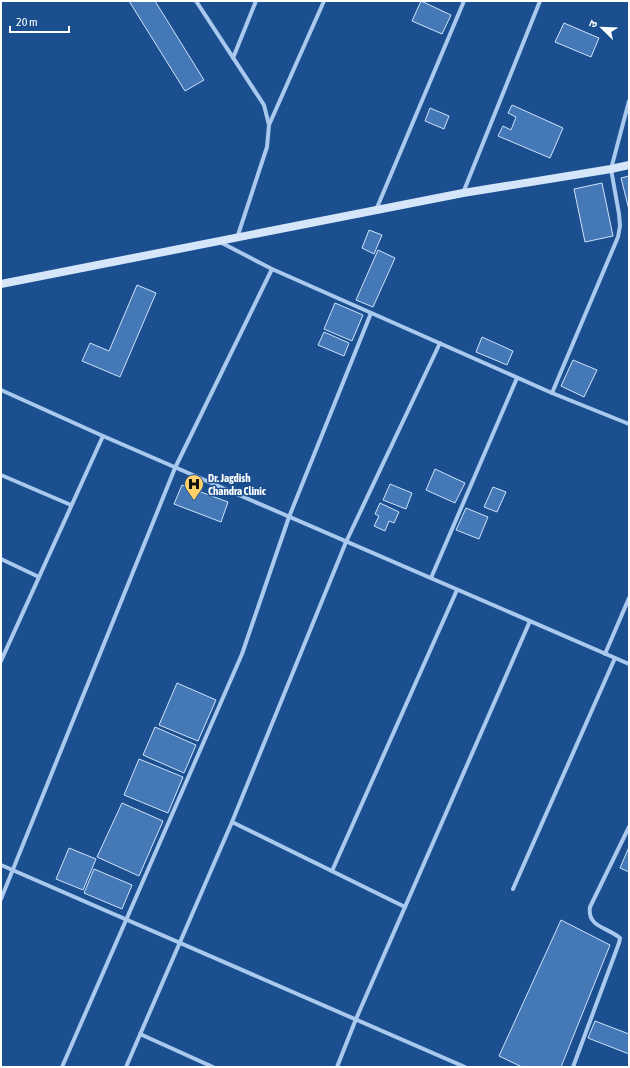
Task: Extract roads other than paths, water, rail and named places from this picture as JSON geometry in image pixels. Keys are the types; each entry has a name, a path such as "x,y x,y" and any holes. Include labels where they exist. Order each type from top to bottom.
{"street":[{"path":"196,1 264,105 269,125"},
{"path":"233,58 256,1"},
{"path":"237,238 267,147 269,125 324,1"},
{"path":"376,210 464,1"},
{"path":"462,193 540,1"},
{"path":"552,393 618,238 620,226 619,214 611,169 629,101"},
{"path":"1,284 462,193 629,165"},
{"path":"218,241 272,269 517,378 629,424"},
{"path":"1,899 175,468 272,269"},
{"path":"62,1067 242,654 289,517 371,313"},
{"path":"126,1067 232,822 346,542 440,343"},
{"path":"431,578 517,378"},
{"path":"1,390 175,468 629,664"},
{"path":"1,661 102,436"},
{"path":"1,475 71,505"},
{"path":"1,560 39,577"},
{"path":"332,870 457,590"},
{"path":"606,654 629,598"},
{"path":"337,1067 356,1019 530,621"},
{"path":"514,889 615,658"},
{"path":"232,822 405,907"},
{"path":"573,1067 620,938 593,922 588,914 629,827"},
{"path":"1,865 465,1067"},
{"path":"140,1034 213,1067"}],"place":[{"name":"Dr. Jagdish Chandra Clinic","path":"194,501"}]}
